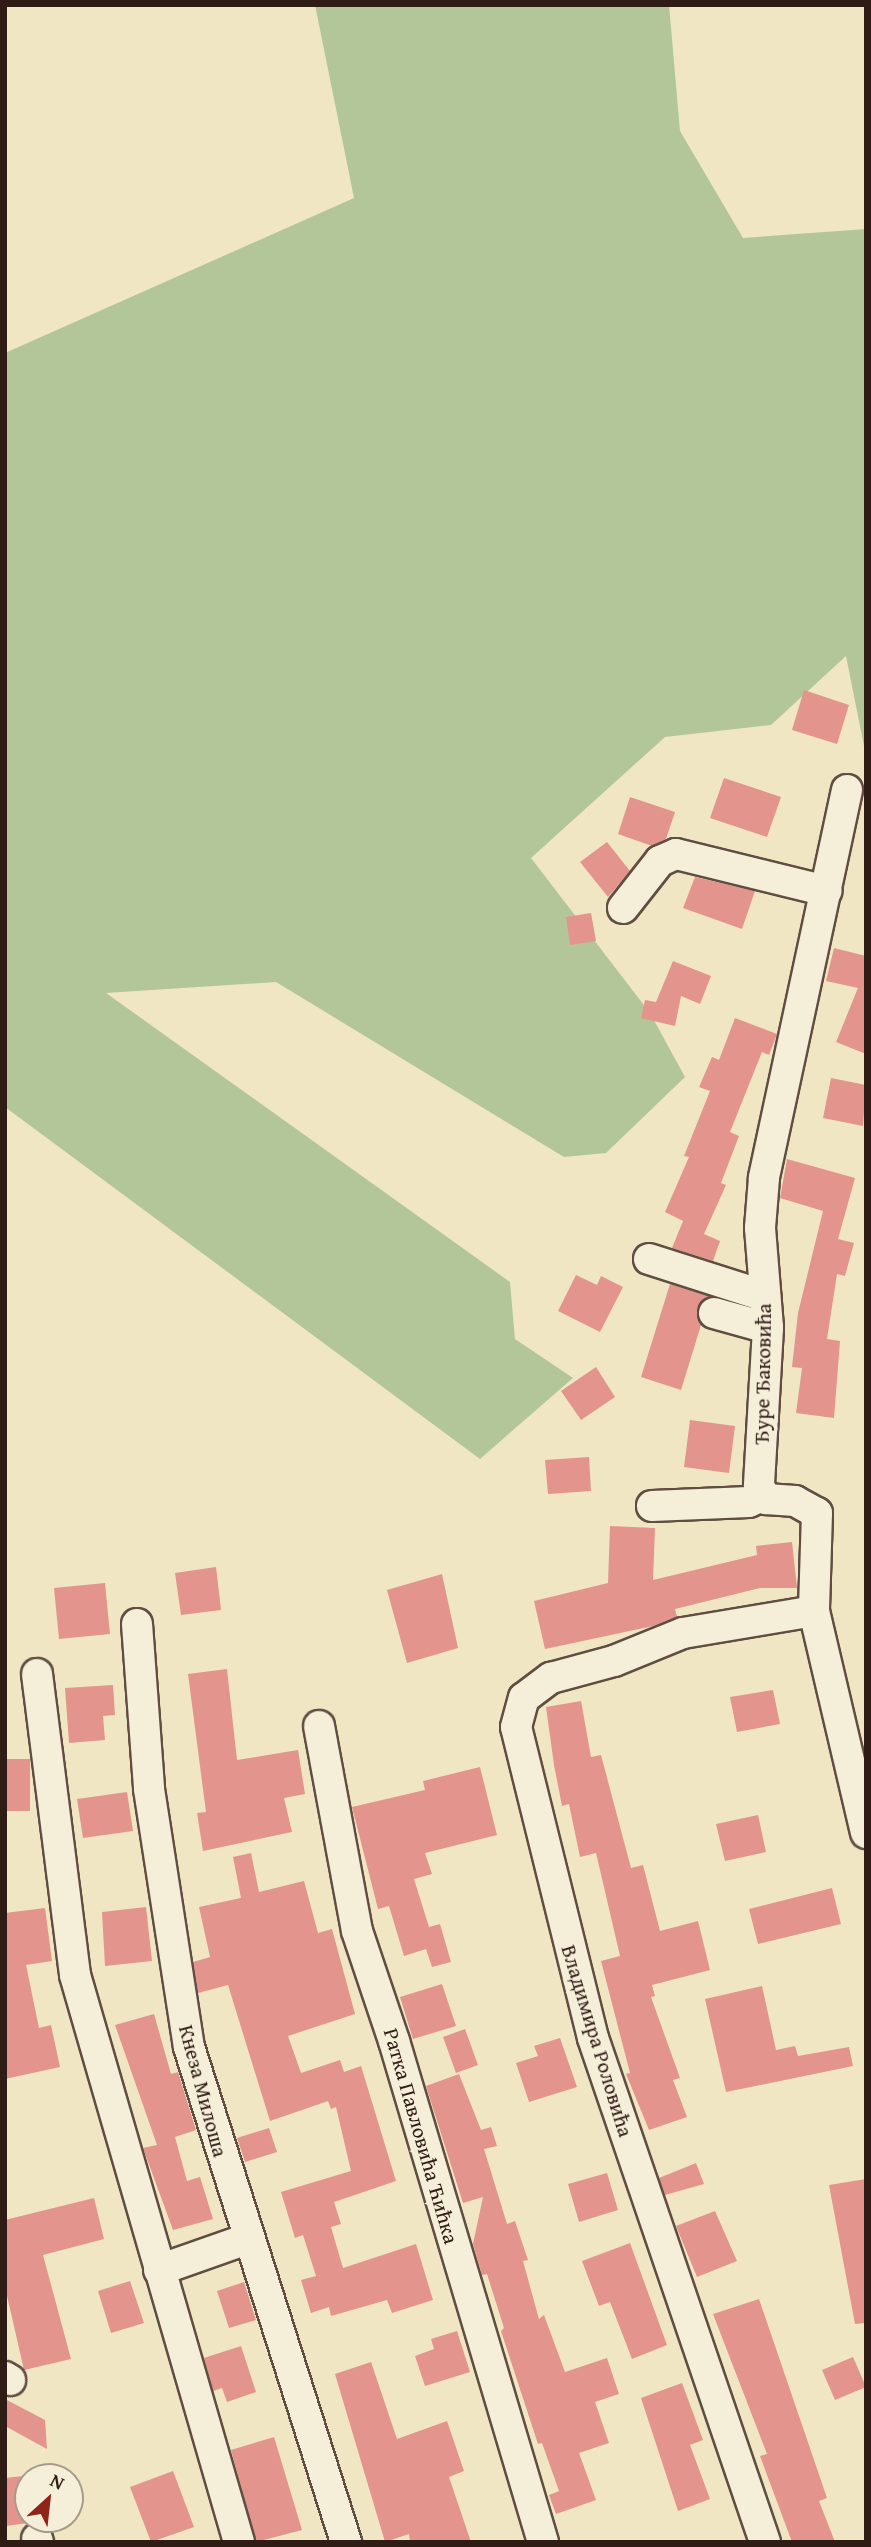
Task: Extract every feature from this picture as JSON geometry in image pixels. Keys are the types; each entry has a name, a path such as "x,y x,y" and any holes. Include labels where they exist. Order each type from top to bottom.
{"street":[{"name":"Ђуре Ђаковића","path":"762,1496 768,1328 760,1228 764,1178 847,790"},
{"path":"623,908 660,861 676,854 827,891"},
{"path":"649,1259 765,1296"},
{"path":"715,1313 768,1328"},
{"path":"652,1506 749,1503 762,1496 795,1501 817,1513 814,1611 866,1833"},
{"name":"Владимира Роловића","path":"765,2542 593,2038 516,1727 524,1698 535,1686 683,1633 814,1611"},
{"name":"Кнеза Милоша","path":"137,1624 149,1789 175,1978 189,2047 247,2239 346,2542"},
{"path":"37,1674 75,1975 239,2542"},
{"name":"Ратка Павловића Ћићка","path":"320,1726 357,1931 394,2041 543,2542"},
{"path":"159,2270 247,2239"}],"green space":[{"path":"315,5 669,5 680,131 743,238 866,229 866,756 846,656 771,725 665,737 531,858 650,1013 685,1077 606,1153 564,1157 276,982 106,993 510,1282 515,1339 573,1378 480,1459 5,1107 5,353 354,198"}],"building":[{"path":"804,690 849,705 837,744 792,730"},
{"path":"724,778 781,797 767,837 710,818"},
{"path":"630,797 675,812 666,839 652,846 618,834"},
{"path":"607,842 630,871 608,897 580,862"},
{"path":"695,877 755,891 742,929 683,908"},
{"path":"591,913 596,941 570,945 566,917"},
{"path":"834,948 866,956 866,1054 836,1042 858,988 826,981"},
{"path":"673,961 711,976 700,1004 681,996 675,1026 641,1018 645,1000 656,1002"},
{"path":"735,1018 777,1034 769,1055 762,1052 730,1132 739,1136 721,1183 726,1185 704,1234 720,1241 713,1261 672,1248 683,1221 665,1212 689,1157 684,1156 710,1091 699,1087 712,1057 719,1060"},
{"path":"831,1078 866,1085 863,1126 823,1118"},
{"path":"787,1159 855,1178 838,1239 854,1243 845,1276 837,1274 827,1339 840,1341 834,1418 796,1413 802,1368 792,1367 798,1313 823,1211 780,1198"},
{"path":"576,1275 597,1285 601,1276 623,1287 600,1332 558,1311"},
{"path":"670,1284 709,1296 697,1308 701,1325 681,1390 641,1377"},
{"path":"596,1367 615,1397 581,1420 561,1391"},
{"path":"690,1420 735,1426 729,1473 684,1467"},
{"path":"589,1457 591,1491 548,1494 545,1460"},
{"path":"610,1526 655,1528 653,1580 757,1555 756,1546 792,1542 797,1588 760,1588 675,1609 677,1617 653,1626 545,1649 534,1601 608,1583"},
{"path":"216,1567 221,1610 181,1615 175,1573"},
{"path":"442,1574 458,1648 407,1663 387,1590"},
{"path":"105,1583 110,1634 59,1639 54,1588"},
{"path":"227,1669 237,1760 298,1750 305,1794 284,1798 292,1832 203,1851 197,1813 206,1812 188,1674"},
{"path":"113,1685 115,1715 103,1716 105,1740 69,1743 65,1688"},
{"path":"773,1690 780,1724 737,1732 730,1697"},
{"path":"581,1701 591,1757 601,1755 631,1868 643,1865 660,1931 698,1921 710,1970 652,1985 655,1996 651,1997 680,2078 673,2080 687,2117 649,2130 626,2074 630,2073 601,1961 620,1956 596,1853 580,1857 569,1804 562,1806 554,1765 546,1707"},
{"path":"5,1759 30,1759 30,1811 5,1811"},
{"path":"480,1767 497,1835 425,1853 432,1874 414,1879 429,1927 440,1924 451,1962 432,1967 426,1949 404,1956 389,1906 378,1909 352,1807 425,1790 423,1781"},
{"path":"127,1792 133,1831 83,1838 77,1799"},
{"path":"758,1815 766,1852 725,1861 716,1824"},
{"path":"251,1853 259,1892 304,1881 318,1933 332,1929 355,2014 288,2036 301,2073 340,2060 344,2072 361,2066 396,2181 334,2202 341,2224 331,2227 343,2268 416,2244 433,2300 392,2313 387,2300 331,2316 329,2307 311,2313 301,2280 316,2276 303,2235 295,2238 281,2192 351,2171 336,2107 331,2109 328,2101 270,2121 228,1985 198,1993 193,1962 210,1957 199,1907 241,1898 233,1857"},
{"path":"832,1888 841,1924 758,1944 749,1909"},
{"path":"146,1907 152,1961 105,1966 102,1912"},
{"path":"45,1908 52,1961 26,1965 39,2028 51,2025 60,2067 5,2079 5,1913"},
{"path":"442,1984 456,2026 413,2039 400,1997"},
{"path":"762,1986 776,2050 795,2046 798,2056 849,2047 853,2066 726,2092 705,1999"},
{"path":"154,2014 171,2074 178,2072 196,2130 175,2137 187,2181 200,2177 213,2219 173,2230 143,2148 157,2145 115,2025"},
{"path":"465,2029 478,2065 456,2073 443,2037"},
{"path":"560,2038 577,2087 529,2102 516,2063 538,2056 534,2046"},
{"path":"459,2074 481,2130 491,2127 497,2146 484,2149 507,2224 515,2221 528,2260 523,2261 539,2319 544,2315 565,2372 607,2358 619,2394 595,2402 609,2443 579,2453 596,2500 556,2514 549,2495 559,2491 542,2443 538,2444 501,2331 504,2328 487,2274 482,2275 473,2244 483,2197 463,2203 426,2086"},
{"path":"269,2128 277,2152 245,2162 237,2138"},
{"path":"696,2163 704,2184 665,2195 659,2178"},
{"path":"607,2173 618,2210 579,2222 568,2184"},
{"path":"866,2179 866,2323 855,2324 829,2185"},
{"path":"94,2198 104,2239 43,2255 71,2359 24,2370 5,2287 5,2220"},
{"path":"715,2211 737,2261 697,2277 676,2226"},
{"path":"630,2243 667,2345 632,2359 610,2302 599,2306 582,2261"},
{"path":"130,2281 144,2323 111,2333 98,2291"},
{"path":"244,2282 256,2320 229,2328 217,2291"},
{"path":"759,2299 827,2498 819,2501 835,2542 792,2542 760,2456 767,2454 713,2314"},
{"path":"457,2331 470,2372 425,2386 415,2356 434,2349 431,2339"},
{"path":"241,2346 256,2392 227,2402 222,2388 213,2391 204,2358"},
{"path":"853,2357 866,2387 835,2400 822,2370"},
{"path":"371,2362 397,2439 447,2421 464,2471 449,2477 471,2542 410,2542 409,2534 385,2542 335,2374"},
{"path":"682,2383 703,2440 690,2445 710,2499 678,2511 641,2398"},
{"path":"5,2399 45,2420 47,2449 5,2426"},
{"path":"274,2437 302,2530 256,2542 231,2450"},
{"path":"173,2471 194,2527 151,2542 130,2487"},
{"path":"14,2477 14,2525 5,2526 5,2478"}]}
